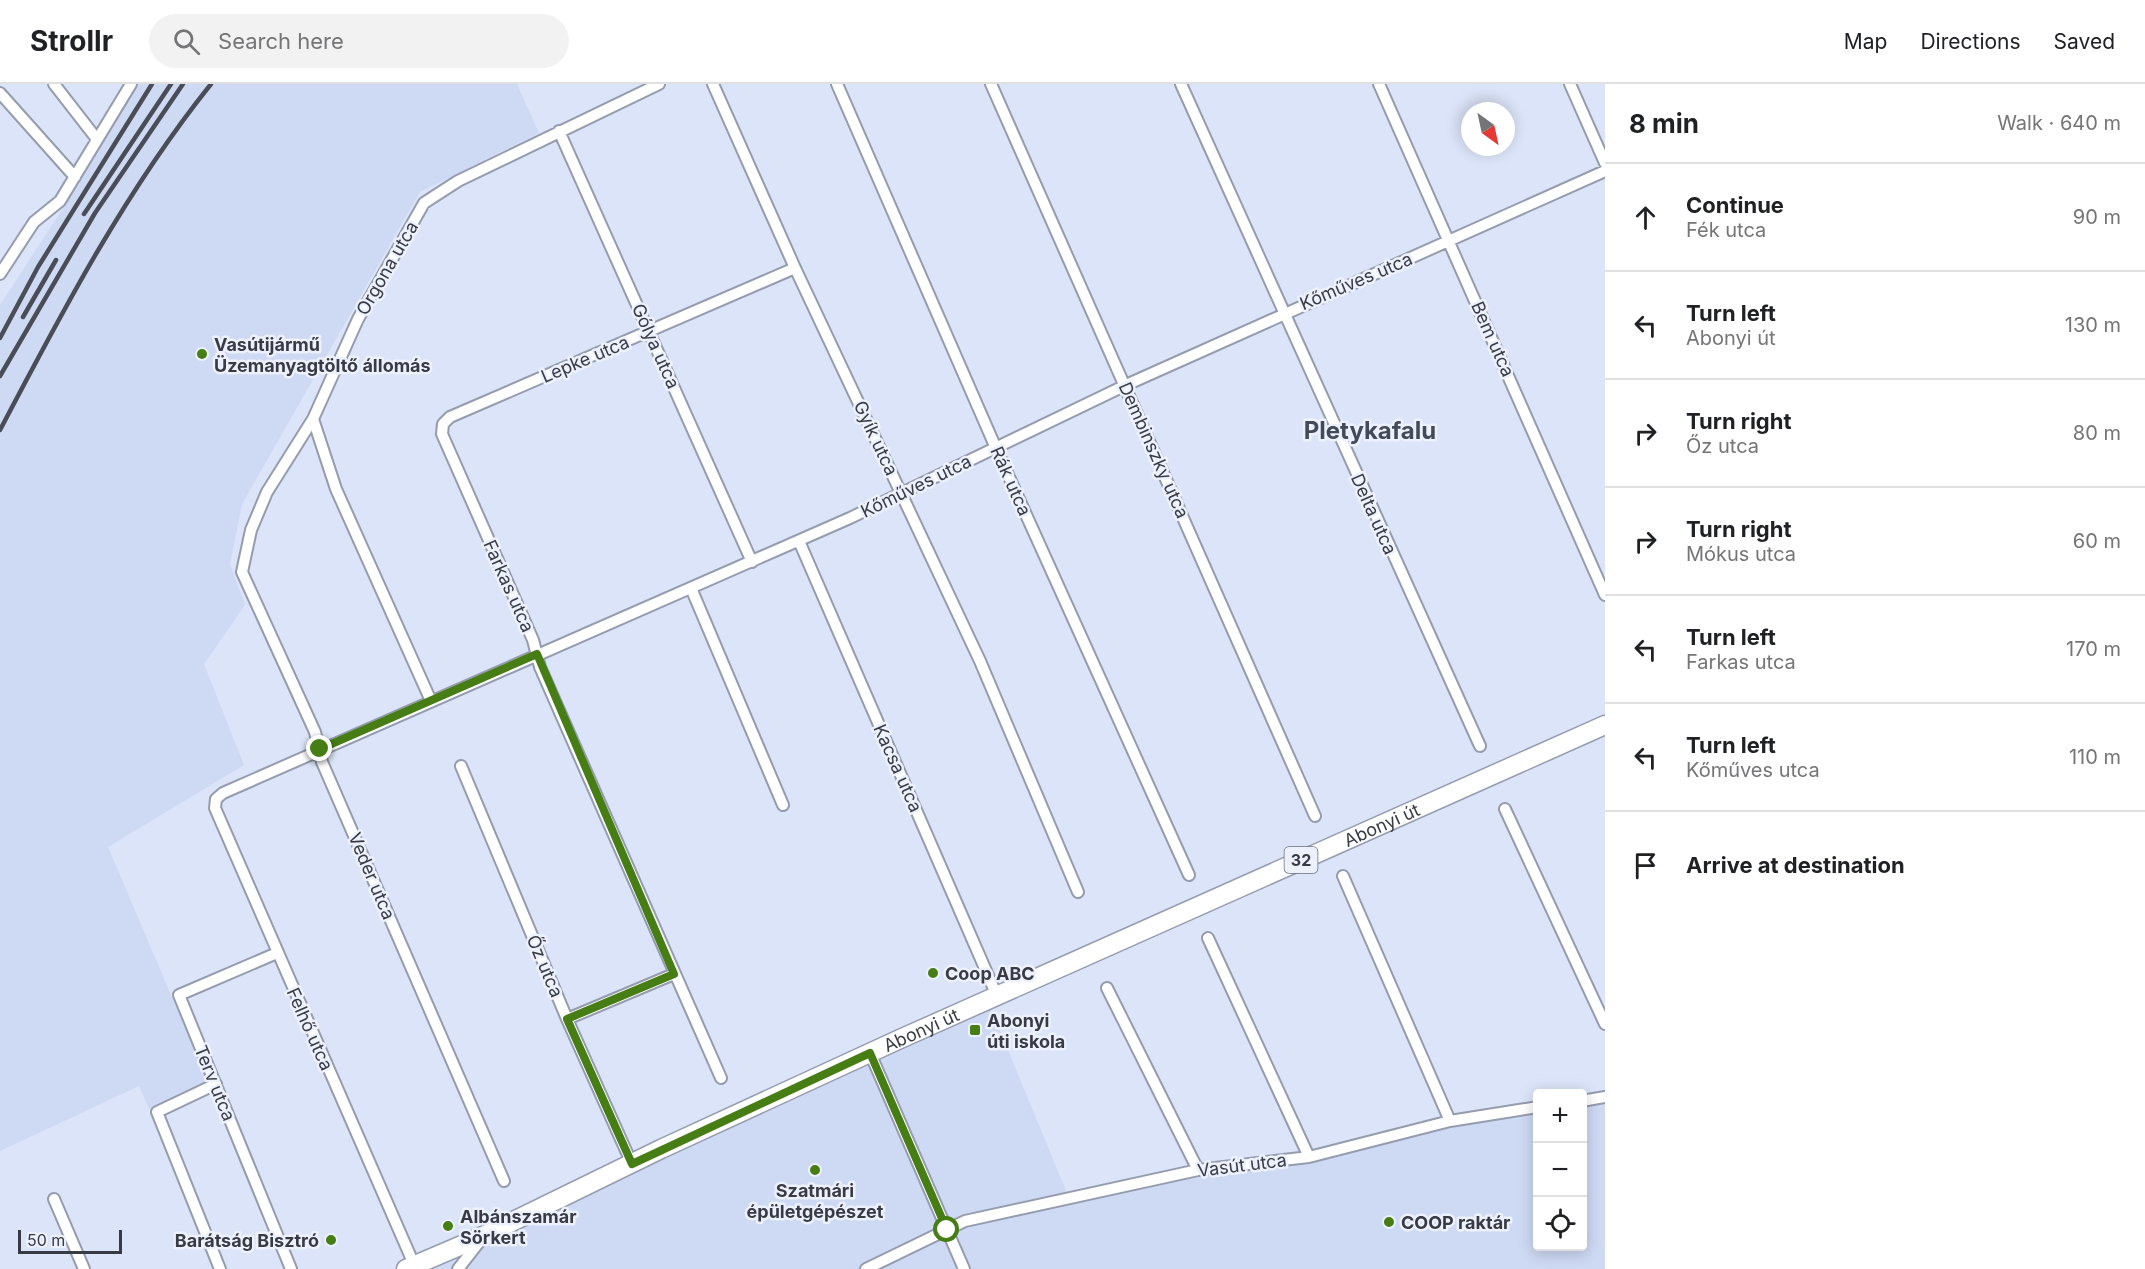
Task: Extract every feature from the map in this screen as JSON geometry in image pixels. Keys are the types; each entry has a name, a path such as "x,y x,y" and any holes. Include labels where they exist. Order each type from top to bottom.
{"main road":[{"name":"Abonyi út","path":"412,1268 870,1053 1605,725"}],"street":[{"path":"54,84 96,138"},
{"path":"0,274 3,259 34,222 60,201 96,138 131,84"},
{"name":"Orgona utca","path":"242,572 251,531 267,492 313,419 358,319 424,203 458,181 659,84"},
{"name":"Gyík utca","path":"713,84 795,268 980,661 1078,892"},
{"name":"Rák utca","path":"837,84 995,446 1189,875"},
{"name":"Dembinszky utca","path":"991,84 1315,816"},
{"name":"Delta utca","path":"1181,84 1480,746"},
{"name":"Bem utca","path":"1379,84 1605,595"},
{"path":"1570,84 1605,163"},
{"path":"0,93 75,177"},
{"name":"Gólya utca","path":"559,131 752,562"},
{"name":"Kőműves utca","path":"223,793 799,541 902,494 995,446 1126,385 1605,171"},
{"name":"Lepke utca","path":"443,424 450,417 795,268"},
{"path":"313,419 336,489 431,701"},
{"name":"Farkas utca","path":"443,424 442,434 721,1078"},
{"name":"Kacsa utca","path":"799,541 998,996"},
{"name":"Veder utca","path":"242,572 504,1180"},
{"path":"691,588 783,805"},
{"name":"Őz utca","path":"461,766 567,1019 632,1164"},
{"name":"Felhő utca","path":"223,793 216,799 214,808 412,1268"},
{"path":"1505,809 1605,1024"},
{"path":"1343,876 1450,1121"},
{"path":"1208,938 1309,1157"},
{"name":"Terv utca","path":"277,953 179,995 291,1269"},
{"path":"567,1019 674,974"},
{"path":"1107,988 1198,1170"},
{"path":"870,1053 964,1269"},
{"path":"216,1084 157,1112 220,1269"},
{"path":"1587,1100 1605,1097"},
{"name":"Vasút utca","path":"866,1269 965,1221 1198,1170 1309,1157 1450,1121 1533,1108"},
{"path":"54,1199 84,1269"},
{"path":"458,1269 483,1236"}],"shaded area":[{"path":"138,84 517,84 539,133 420,192 242,504 230,564 245,605 204,664 244,765 108,847 208,1082 149,1109 139,1086 0,1151 0,305 82,179"},
{"path":"991,1009 1067,1193 1076,1201 1533,1107 1533,1251 1587,1251 1587,1095 1605,1092 1605,1269 421,1269 483,1236"}],"railway":[{"path":"0,338 38,267 152,84"},
{"path":"84,214 171,84"},
{"path":"0,376 95,213 183,84"},
{"path":"0,430 72,296 123,208 180,124 211,84"},
{"path":"23,317 56,260"}],"place":[{"name":"Vasútijármű Üzemanyagtöltő állomás","path":"202,354"},
{"name":"Coop ABC","path":"933,973"},
{"name":"Abonyi úti iskola","path":"975,1030"},
{"name":"Szatmári épületgépészet","path":"815,1170"},
{"name":"COOP raktár","path":"1389,1222"},
{"name":"Albánszamár Sörkert","path":"448,1226"},
{"name":"Barátság Bisztró","path":"331,1240"}],"district":[{"name":"Pletykafalu","path":"1370,430"}],"route":[{"path":"320,749 537,654 540,668 674,974 567,1019 632,1164 870,1053 947,1230"}]}
